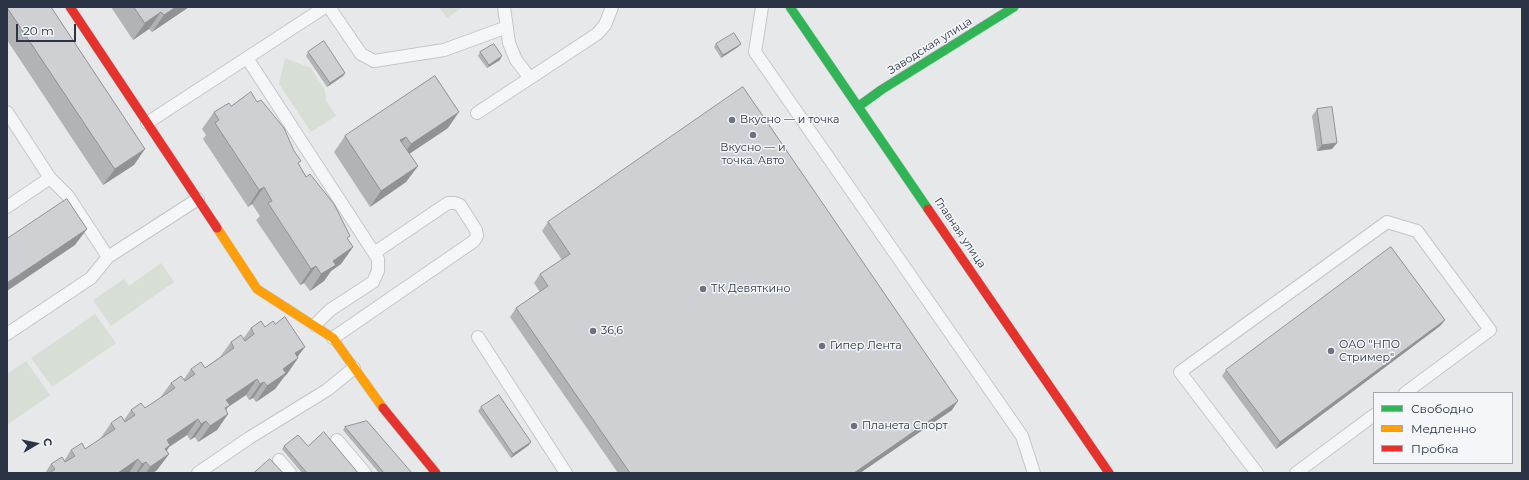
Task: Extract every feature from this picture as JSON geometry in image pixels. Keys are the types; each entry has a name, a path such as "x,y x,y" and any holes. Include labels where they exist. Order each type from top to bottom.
{"street":[{"path":"70,7 257,289 267,298 315,324 333,338 374,397 436,473"},
{"name":"Главная улица","path":"790,7 1109,473"},
{"name":"Заводская улица","path":"859,106 881,90 1014,7"}],"lane":[{"path":"147,123 325,7"},
{"path":"329,7 361,54 374,61 444,50 507,27"},
{"path":"504,7 509,44 516,60 530,78"},
{"path":"477,113 597,34 605,25 612,7"},
{"path":"762,7 755,52 1022,436 1034,473"},
{"path":"247,58 378,259 378,271 373,282 330,310 315,324"},
{"path":"7,112 50,178 68,196 108,257"},
{"path":"7,207 50,178"},
{"path":"7,334 91,278 108,257 198,199"},
{"path":"333,338 474,241 477,236 476,230 460,205 448,203 374,253"},
{"path":"1257,473 1180,372 1387,222 1416,231 1490,330 1405,392"},
{"path":"478,337 566,473"},
{"path":"198,473 249,438 327,390 354,368"},
{"path":"1296,473 1373,417"},
{"path":"337,440 365,473"},
{"path":"279,460 290,473"}],"shaded area":[{"path":"439,7 463,7 447,18"},
{"path":"285,58 311,68 325,90 326,100 336,116 311,132 279,84"},
{"path":"161,263 174,282 111,326 93,300 124,279 129,286"},
{"path":"95,314 116,343 52,387 31,358"},
{"path":"26,361 50,395 7,425 7,374"}],"building":[{"path":"7,7 51,7 145,149 115,169"},
{"path":"134,7 176,7 164,15 161,12 145,23"},
{"path":"734,33 741,44 723,55 716,44"},
{"path":"324,41 345,73 330,83 308,52"},
{"path":"494,44 502,56 489,65 480,52"},
{"path":"435,76 459,112 411,144 406,137 400,140 418,166 381,191 345,136"},
{"name":"ТК Девяткино","path":"743,87 958,401 854,473 630,473 516,308 548,286 540,274 570,254 548,222"},
{"path":"251,92 257,102 261,100 284,128 294,151 301,161 298,163 306,177 310,174 334,204 350,236 347,238 353,247 333,261 336,265 321,274 316,266 311,269 268,203 272,201 264,187 259,190 215,123 219,120 214,112 229,103 231,106"},
{"path":"1332,107 1337,143 1322,145 1317,109"},
{"path":"67,199 87,229 7,283 7,239"},
{"name":"ОАО \"НПО Стример\"","path":"1391,247 1445,320 1280,442 1226,370"},
{"path":"285,317 305,347 295,353 298,358 283,369 286,373 267,386 264,382 260,384 257,379 226,400 230,405 225,408 228,414 210,426 206,421 201,424 198,419 167,440 170,445 165,449 169,454 150,467 146,462 142,464 138,459 118,473 50,473 55,469 51,464 62,457 65,462 75,456 71,450 82,443 85,449 115,429 111,423 121,416 125,422 135,415 131,410 141,403 145,408 175,388 171,383 181,376 185,381 195,374 191,369 201,362 205,368 234,348 231,342 241,335 245,341 254,334 251,328 261,321 265,327 273,321 275,324"},
{"path":"499,395 531,442 513,454 481,407"},
{"path":"367,421 412,473 384,473 345,427"},
{"path":"324,432 358,473 307,473 284,446 298,435 308,446"},
{"path":"270,459 283,473 254,473"}],"traffic: fast":[{"path":"790,7 928,209"},
{"path":"859,106 881,90 1014,7"}],"traffic: slow":[{"path":"217,228 257,289 333,338 383,408"}],"traffic: jam":[{"path":"70,7 217,228"},
{"path":"928,209 1109,473"},
{"path":"383,408 436,473"}],"place":[{"name":"Вкусно — и точка","path":"732,120"},
{"name":"Вкусно — и точка. Авто","path":"753,135"},
{"name":"ТК Девяткино","path":"703,289"},
{"name":"36,6","path":"593,331"},
{"name":"Гипер Лента","path":"822,346"},
{"name":"ОАО \"НПО Стример\"","path":"1331,351"},
{"name":"Планета Спорт","path":"854,426"}]}
